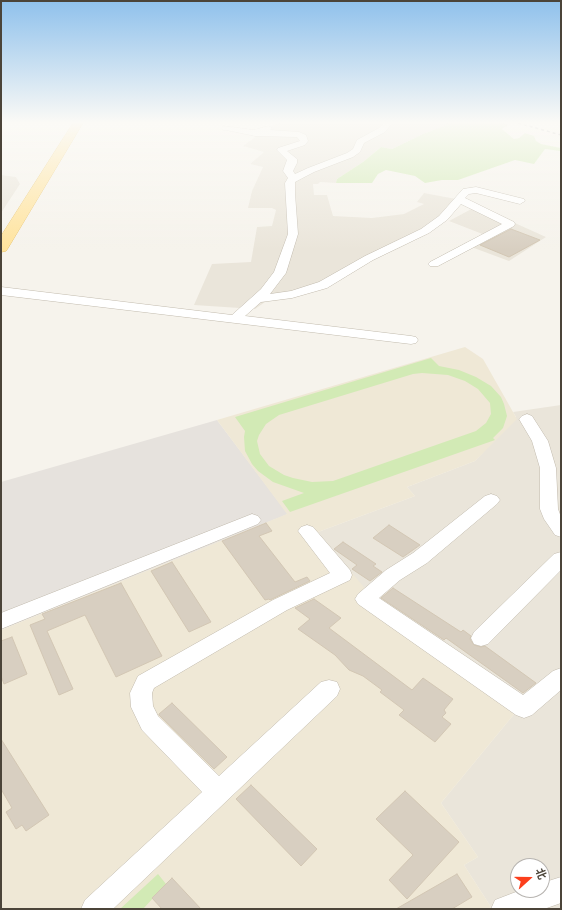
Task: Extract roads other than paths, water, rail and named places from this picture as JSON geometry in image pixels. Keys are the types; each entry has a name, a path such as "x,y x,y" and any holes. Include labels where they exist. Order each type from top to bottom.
{"main road":[{"path":"1,234 45,165"},
{"path":"1,248 52,165"}],"street":[{"path":"291,165 288,171 294,178"},
{"path":"234,319 270,287 280,273 293,238 290,183 294,178 323,165"},
{"path":"259,298 292,294 323,285 369,258 425,231 443,218 466,191 476,190 520,200"},
{"path":"434,264 510,224 459,199"},
{"path":"1,291 234,319 410,343 1,296"},
{"path":"527,419 540,441 548,468 548,509 561,531"},
{"path":"491,500 420,558 393,575 365,599 524,708 561,677"},
{"path":"1,621 252,520"},
{"path":"219,792 150,723 142,706 141,693 146,682 280,604 343,576 307,531"},
{"path":"481,638 561,559"},
{"path":"94,909 329,689"},
{"path":"504,909 561,890"}]}
